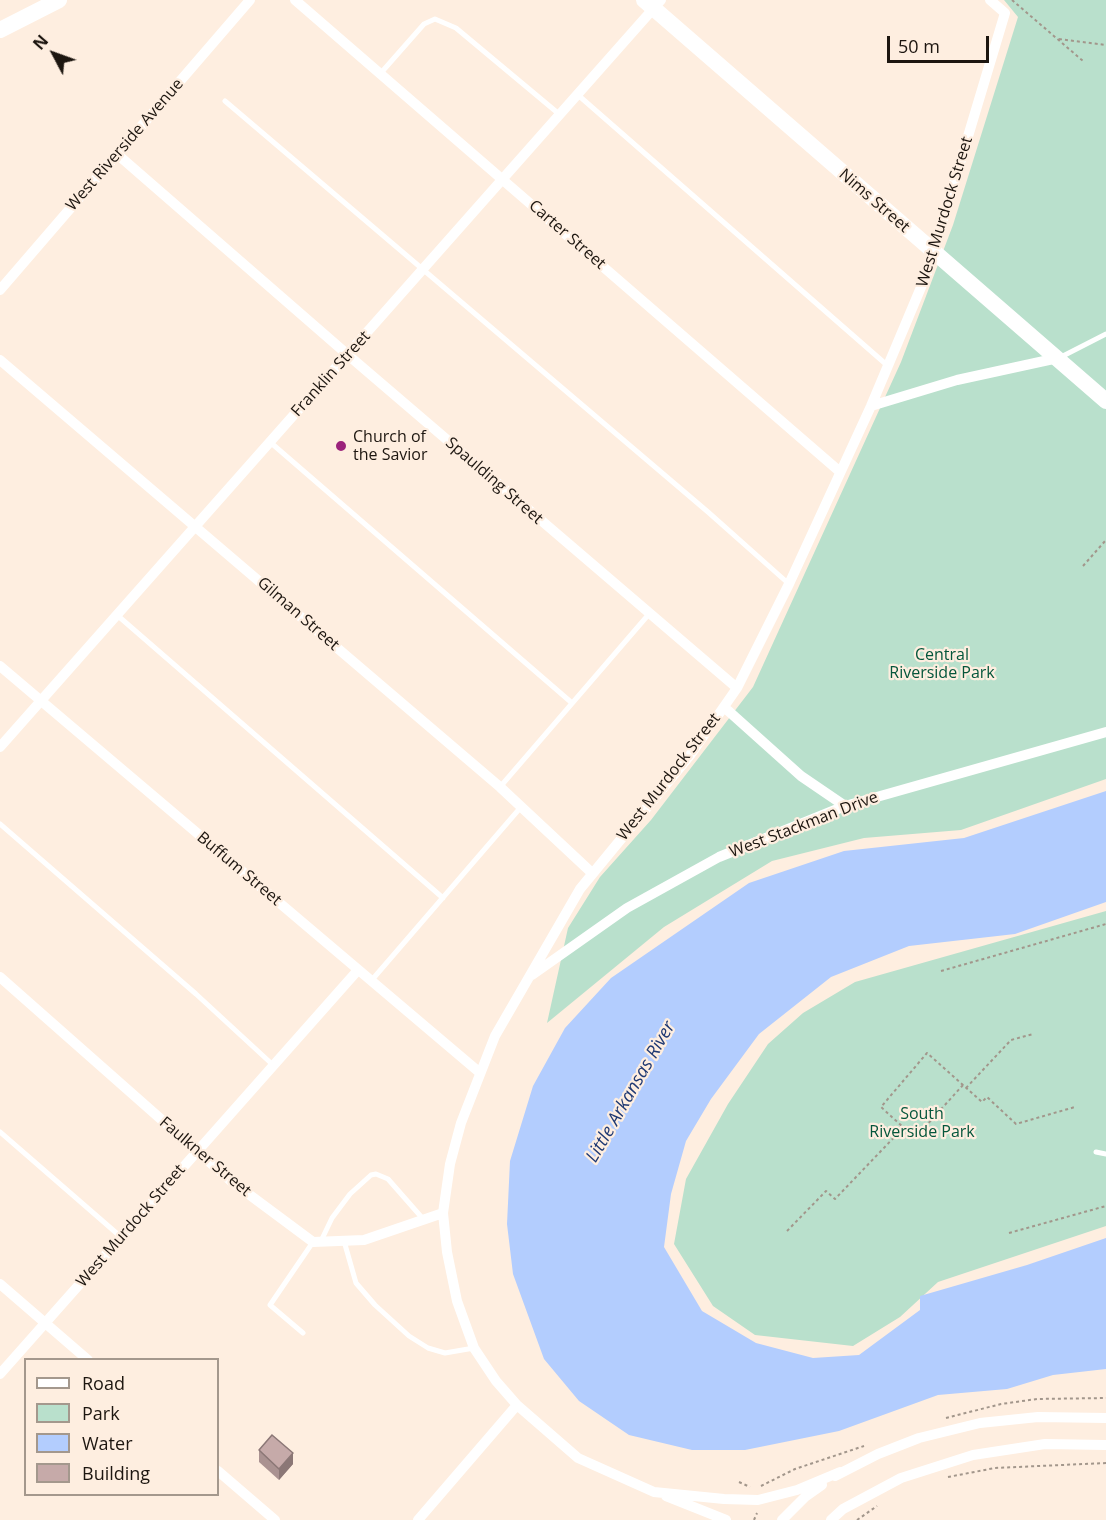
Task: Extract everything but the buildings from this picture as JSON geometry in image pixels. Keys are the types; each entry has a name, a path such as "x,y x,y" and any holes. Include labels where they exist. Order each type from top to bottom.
{"street":[{"path":"0,30 59,0"},
{"name":"West Riverside Avenue","path":"0,290 250,0"},
{"name":"Carter Street","path":"295,0 839,471"},
{"name":"West Murdock Street","path":"726,1520 654,1492 578,1458 518,1406 496,1381 474,1348 457,1301 447,1252 443,1213 450,1164 479,1072 495,1036 592,873 666,785 724,707 789,584 839,471 871,406 934,253 1005,13 990,0"},
{"name":"Franklin Street","path":"0,747 504,180 578,95 653,3"},
{"name":"Nims Street","path":"653,3 934,253 1106,401"},
{"name":"Spaulding Street","path":"117,154 736,688"},
{"path":"871,406 957,380 1058,358"},
{"name":"Gilman Street","path":"0,360 500,787 592,873"},
{"name":"Buffum Street","path":"0,666 479,1072"},
{"path":"724,707 801,776 845,806"},
{"name":"West Stackman Drive","path":"530,977 595,928 659,889 719,857 845,806 1106,732"},
{"name":"West Murdock Street","path":"0,1374 358,970"},
{"name":"Faulkner Street","path":"0,977 231,1181 317,1242"},
{"path":"317,1242 363,1240 443,1213"},
{"path":"0,1284 87,1358"},
{"path":"418,1520 518,1406"},
{"path":"654,1492 758,1500 797,1490 920,1438 980,1423 1038,1417 1106,1418"},
{"path":"831,1520 843,1509 902,1478 973,1455 1045,1444 1106,1446"},
{"path":"219,1472 274,1520"},
{"path":"782,1520 805,1497 840,1472"}],"lane":[{"path":"380,74 424,24 435,19 456,28 560,116"},
{"path":"578,95 888,366"},
{"path":"225,101 789,584"},
{"path":"1058,358 1106,334"},
{"path":"270,442 572,703"},
{"path":"500,787 649,614"},
{"path":"117,615 443,898"},
{"path":"371,981 521,807"},
{"path":"0,824 187,986 273,1065"},
{"path":"0,1132 121,1237"},
{"path":"1095,1152 1106,1154"},
{"path":"303,1333 270,1305 350,1194 371,1175 376,1174 388,1179 424,1220"},
{"path":"344,1241 356,1283 375,1305 409,1336 428,1348 445,1353 474,1348"}],"path":[{"path":"1012,0 1083,61"},
{"path":"1057,39 1106,45"},
{"path":"1083,566 1106,540"},
{"path":"941,971 1106,924"},
{"path":"1033,1034 1011,1040 965,1087 915,1138 881,1107 927,1053 965,1087 982,1102 987,1097 1016,1124 1075,1107"},
{"path":"787,1232 826,1191 835,1199 903,1128"},
{"path":"1010,1233 1106,1206"},
{"path":"941,1479 995,1468 1106,1463"},
{"path":"739,1482 755,1490"},
{"path":"857,1520 879,1504"}],"green space":[{"name":"Central Riverside Park","path":"1004,0 1106,0 1106,779 961,830 864,838 772,861 664,927 547,1023 568,928 600,877 651,820 753,687 901,362 953,225 1018,17"},
{"name":"South Riverside Park","path":"1106,911 1106,1226 938,1282 900,1317 853,1346 755,1335 713,1306 674,1244 686,1179 728,1104 768,1044 803,1013 855,982"}],"water":[{"name":"Little Arkansas River","path":"1106,791 1106,902 1015,934 909,946 831,977 759,1034 711,1099 686,1141 671,1194 664,1247 702,1311 756,1343 813,1358 859,1355 920,1310 920,1296 1027,1265 1106,1238 1106,1369 1053,1375 1007,1389 938,1395 839,1431 745,1450 692,1450 629,1435 579,1401 544,1359 513,1274 507,1224 510,1161 533,1086 565,1028 611,978 749,883 844,851 964,838"}],"place":[{"name":"Church of the Savior","path":"341,446"}]}
